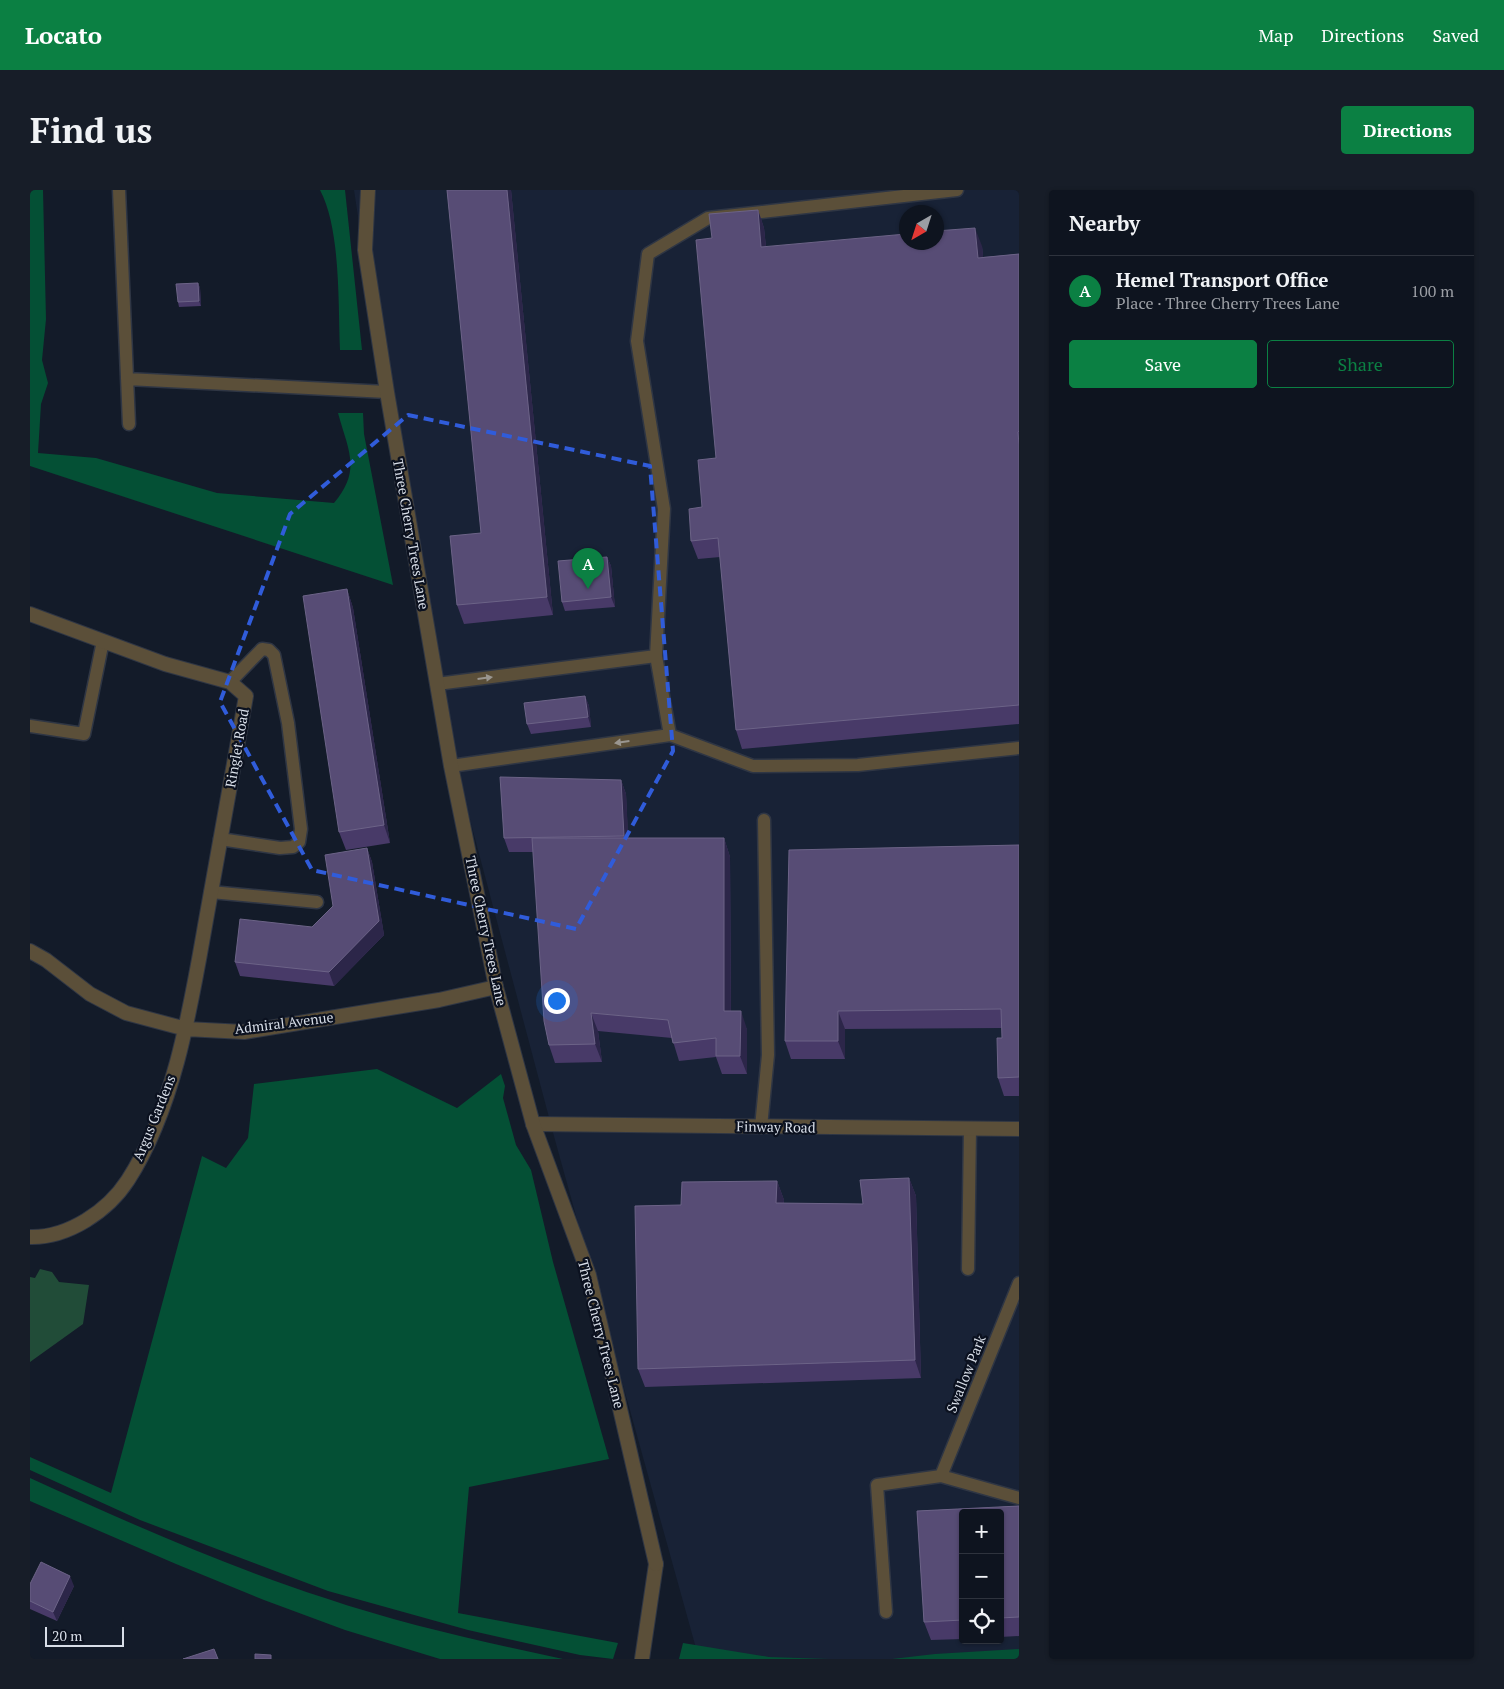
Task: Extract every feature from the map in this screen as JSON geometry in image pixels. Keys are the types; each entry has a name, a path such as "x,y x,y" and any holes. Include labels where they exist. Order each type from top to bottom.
{"street":[{"name":"Three Cherry Trees Lane","path":"368,190 365,250 386,392 451,766 496,987 533,1124 589,1275 656,1564 642,1659"},
{"path":"30,614 164,664 230,682"},
{"name":"Ringlet Road","path":"186,1029 246,696 230,682"},
{"name":"Admiral Avenue","path":"30,951 90,994 126,1013 186,1029 244,1032 439,1000 496,987"},
{"name":"Argus Gardens","path":"30,1237 55,1233 82,1223 107,1205 127,1181 145,1149 166,1093 186,1029"},
{"name":"Finway Road","path":"533,1124 1019,1129"}],"lane":[{"path":"119,190 129,424"},
{"path":"670,735 656,656 664,508 637,341 648,254 708,218 957,190"},
{"path":"127,379 386,392"},
{"path":"30,726 84,734 103,641"},
{"path":"220,839 280,848 293,847 299,842 301,829 288,723 274,655 269,650 262,649 230,682"},
{"path":"437,684 656,656"},
{"path":"451,766 670,735 753,766 858,765 1019,748"},
{"path":"761,1127 768,1055 764,820"},
{"path":"211,892 317,902"},
{"path":"968,1269 970,1129"},
{"name":"Swallow Park","path":"942,1476 1019,1283"},
{"path":"886,1612 877,1485 942,1476 1019,1498"}],"highlighted area":[{"path":"408,415 650,466 673,751 576,929 312,870 220,702 290,514"}],"shaded area":[{"path":"354,190 1019,190 1019,1659 699,1659 555,1140 421,635"}],"green space":[{"path":"30,190 43,190 46,319 42,360 48,383 41,404 38,453 96,458 217,493 334,503 343,491 350,470 349,449 338,413 363,413 364,434 393,585 30,466"},
{"path":"320,190 345,190 362,350 340,350 335,246 327,206"},
{"path":"377,1069 457,1108 501,1074 505,1086 503,1098 516,1145 531,1170 553,1262 609,1459 469,1487 458,1613 618,1643 613,1659 580,1655 468,1630 328,1591 140,1520 30,1470 30,1457 111,1493 202,1156 226,1168 248,1138 254,1084"},
{"path":"40,1269 52,1272 59,1282 89,1285 83,1324 30,1362 30,1277 35,1278"},
{"path":"30,1478 176,1542 287,1585 413,1624 563,1659 440,1659 345,1630 264,1600 176,1564 30,1501"},
{"path":"683,1643 769,1657 829,1659 679,1659"},
{"path":"1019,1649 1019,1659 892,1659 935,1654"}],"building":[{"path":"447,190 507,190 547,597 457,605 450,536 481,533"},
{"path":"758,210 761,247 899,235 899,250 944,250 944,230 975,228 978,258 1019,254 1019,705 736,730 718,538 691,541 689,509 702,507 698,460 716,458 696,240 712,238 709,214"},
{"path":"198,283 199,301 178,302 176,284"},
{"path":"607,557 611,597 562,602 558,561"},
{"path":"347,589 384,825 339,832 303,596"},
{"path":"585,696 588,717 527,724 524,703"},
{"path":"500,777 621,780 624,836 504,838"},
{"path":"532,838 724,838 724,1011 741,1011 740,1056 716,1056 716,1038 673,1043 668,1020 591,1013 595,1044 549,1045 544,1021"},
{"path":"1019,845 1019,1077 998,1078 997,1038 1002,1038 1001,1009 838,1011 838,1041 785,1041 789,850"},
{"path":"367,848 379,921 329,972 235,962 240,919 312,927 333,906 325,855"},
{"path":"909,1178 915,1360 638,1369 635,1206 681,1205 682,1182 777,1181 776,1203 863,1204 860,1180"},
{"path":"1019,1506 1019,1617 1004,1618 1004,1509 959,1509 959,1620 924,1622 917,1511"},
{"path":"41,1562 70,1576 53,1612 30,1601 30,1584"},
{"path":"214,1649 218,1659 183,1659"},
{"path":"255,1654 271,1655 271,1659 255,1659"}],"place":[{"name":"Hemel Transport Office","path":"588,589"}]}
